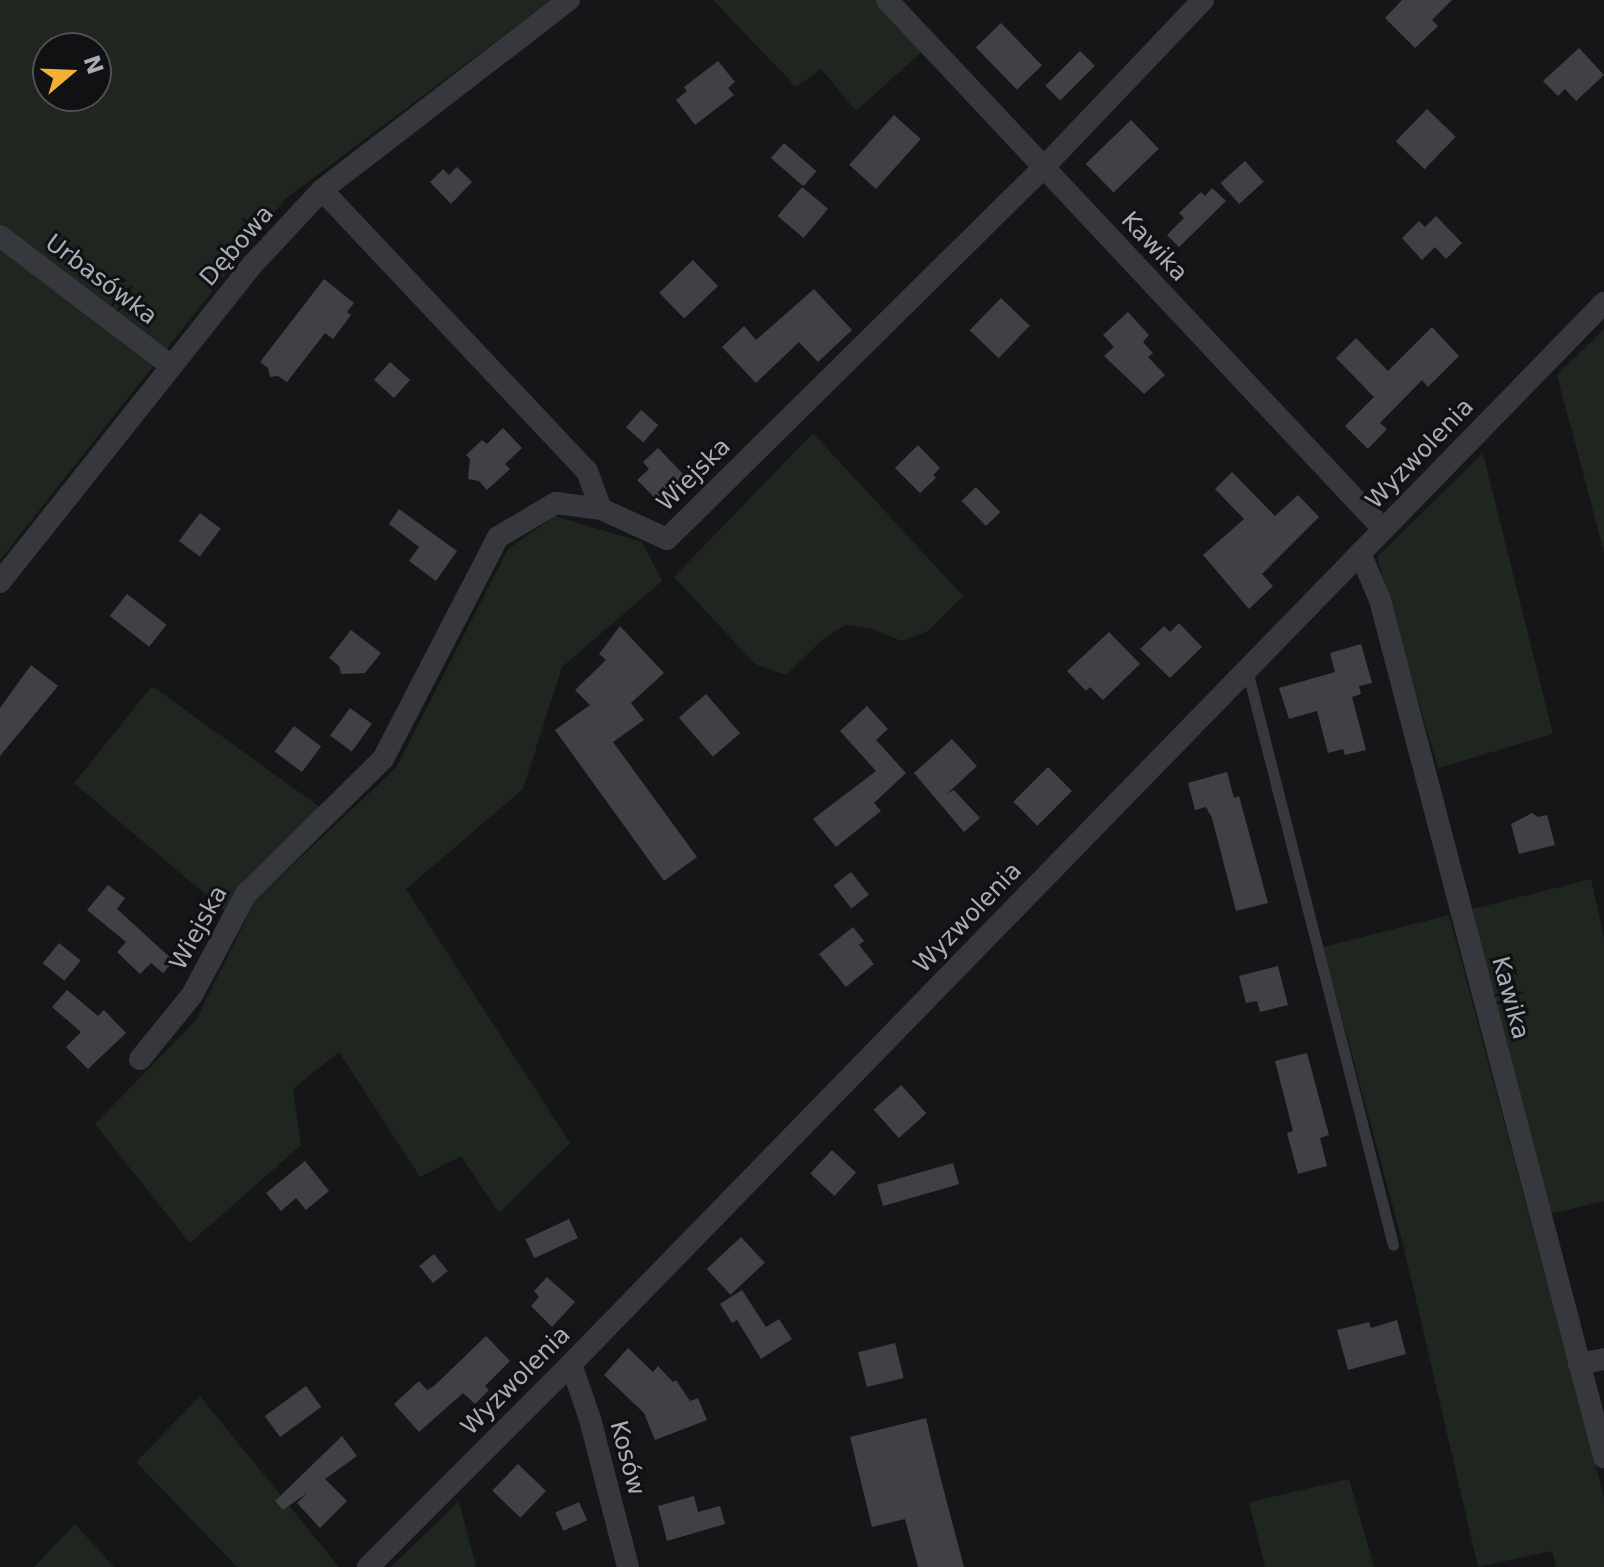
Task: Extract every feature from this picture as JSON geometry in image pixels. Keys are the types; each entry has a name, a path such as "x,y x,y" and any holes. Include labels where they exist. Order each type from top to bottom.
{"street":[{"name":"Dębowa","path":"0,582 170,365 253,264 322,190 569,0"},
{"name":"Kawika","path":"887,0 1383,529"},
{"name":"Wiejska","path":"140,1059 192,995 246,894 383,759 447,642 498,537 556,503 601,509 667,539 1044,167 1203,0"},
{"path":"322,190 587,471 601,509"},
{"name":"Urbasówka","path":"0,236 170,365"},
{"name":"Wyzwolenia","path":"368,1567 571,1364 1604,303"},
{"name":"Kawika","path":"1360,553 1380,600 1604,1457"},
{"path":"1579,1364 1604,1359"},
{"name":"Kosów","path":"571,1364 590,1419 628,1567"}],"lane":[{"path":"1247,670 1393,1245"}],"shaded area":[{"path":"0,0 551,0 285,199 0,560"},
{"path":"713,0 876,0 926,48 856,111 821,69 796,87"},
{"path":"1604,329 1604,552 1557,375"},
{"path":"813,433 963,596 928,631 902,641 872,629 845,625 822,640 786,675 755,664 674,577"},
{"path":"1483,453 1553,734 1438,768 1377,557"},
{"path":"555,516 642,542 662,581 562,667 523,789 406,889 570,1143 499,1213 461,1156 420,1177 339,1052 293,1089 301,1145 190,1243 95,1124 196,1020 256,899 396,768 508,549"},
{"path":"152,686 321,808 226,912 74,783"},
{"path":"1591,879 1604,937 1604,1201 1550,1214 1469,910"},
{"path":"1449,915 1604,1497 1604,1567 1556,1567 1552,1551 1478,1567 1404,1248 1323,947"},
{"path":"200,1396 339,1567 237,1567 136,1462"},
{"path":"1349,1479 1374,1567 1265,1567 1249,1502"},
{"path":"459,1501 476,1567 391,1567"},
{"path":"75,1524 114,1567 34,1567"}],"building":[{"path":"1402,0 1452,0 1432,20 1438,26 1415,48 1385,18"},
{"path":"1001,23 1042,65 1017,90 976,47"},
{"path":"1579,48 1604,75 1576,101 1565,89 1558,96 1543,81"},
{"path":"1080,51 1095,66 1060,100 1045,86"},
{"path":"718,61 735,82 728,88 734,95 695,125 676,100 687,91 684,87"},
{"path":"1427,109 1456,137 1425,169 1396,141"},
{"path":"894,115 921,139 876,189 849,165"},
{"path":"1131,120 1159,149 1113,193 1086,164"},
{"path":"784,143 816,171 803,186 771,158"},
{"path":"1245,161 1264,182 1239,204 1220,183"},
{"path":"457,167 472,182 451,204 430,182 443,169 449,175"},
{"path":"802,187 828,209 804,238 778,216"},
{"path":"1212,188 1226,201 1179,247 1167,235 1184,218 1179,213 1201,192 1205,196"},
{"path":"1436,216 1462,243 1446,259 1435,247 1422,260 1402,238 1419,221 1425,227"},
{"path":"693,260 718,286 684,319 659,293"},
{"path":"324,279 354,303 347,312 351,315 333,339 325,333 287,382 278,376 270,377 268,368 260,362"},
{"path":"814,289 852,330 818,362 799,342 756,383 722,347 744,326 756,340"},
{"path":"1001,298 1030,326 999,358 970,330"},
{"path":"1128,312 1149,335 1143,342 1153,353 1148,357 1165,375 1144,394 1104,356 1114,347 1103,335"},
{"path":"1432,327 1459,356 1428,387 1422,380 1380,423 1387,429 1368,449 1345,426 1374,397 1336,358 1356,338 1388,371"},
{"path":"390,362 410,380 394,398 374,380"},
{"path":"641,410 658,425 643,442 626,427"},
{"path":"503,428 522,448 505,464 510,469 487,490 479,481 468,479 470,459 466,455 482,440 487,444"},
{"path":"918,445 940,468 933,475 936,478 920,493 895,468"},
{"path":"658,448 688,479 662,505 637,480 649,469 643,462"},
{"path":"1232,472 1275,516 1298,495 1319,517 1262,574 1273,586 1249,609 1203,555 1244,519 1215,489"},
{"path":"976,487 1000,512 986,526 962,501"},
{"path":"399,509 457,551 436,581 409,561 419,547 389,524"},
{"path":"200,513 221,529 200,557 179,541"},
{"path":"127,594 166,625 149,647 110,616"},
{"path":"1179,623 1202,647 1170,678 1140,649 1164,626 1170,632"},
{"path":"620,626 664,673 631,703 644,720 613,742 697,857 664,881 555,730 590,705 575,690 606,660 599,654"},
{"path":"351,630 381,653 365,673 341,674 339,666 329,658"},
{"path":"1109,632 1140,664 1103,700 1090,687 1086,691 1067,671"},
{"path":"1361,644 1372,683 1359,686 1361,694 1352,697 1366,750 1345,755 1343,749 1328,753 1317,711 1289,719 1279,688 1335,672 1330,653"},
{"path":"31,665 58,686 0,756 0,708"},
{"path":"706,694 740,733 713,757 679,718"},
{"path":"867,706 888,729 876,740 906,773 874,803 881,811 836,847 813,819 876,771 840,731"},
{"path":"350,708 372,724 352,751 330,736"},
{"path":"294,726 321,746 302,772 275,752"},
{"path":"952,739 977,766 947,794 954,790 980,818 964,832 914,773"},
{"path":"1048,767 1072,791 1037,826 1013,802"},
{"path":"1227,772 1234,798 1239,796 1268,903 1236,911 1212,818 1206,807 1195,810 1188,783"},
{"path":"1532,813 1538,817 1547,815 1555,845 1519,854 1511,824"},
{"path":"851,872 869,895 852,908 834,886"},
{"path":"108,885 125,898 117,909 174,961 163,973 151,963 140,974 117,952 126,942 87,910"},
{"path":"853,927 864,941 859,945 874,964 846,987 819,954"},
{"path":"59,943 81,961 64,981 43,963"},
{"path":"1278,966 1288,1005 1260,1012 1257,1001 1246,1003 1239,976"},
{"path":"67,990 98,1016 104,1010 126,1033 88,1069 66,1047 81,1032 52,1007"},
{"path":"1307,1053 1329,1135 1320,1138 1327,1166 1298,1174 1287,1133 1293,1131 1275,1061"},
{"path":"901,1085 926,1113 899,1138 874,1110"},
{"path":"832,1150 856,1173 834,1196 810,1173"},
{"path":"305,1161 329,1191 306,1210 296,1198 281,1211 266,1193"},
{"path":"953,1163 959,1184 883,1206 877,1185"},
{"path":"569,1219 578,1238 534,1258 525,1239"},
{"path":"741,1237 765,1263 730,1295 707,1269"},
{"path":"434,1254 448,1271 433,1283 419,1266"},
{"path":"547,1277 575,1302 552,1327 531,1306 539,1297 534,1291"},
{"path":"742,1290 766,1327 779,1319 792,1339 761,1359 737,1320 732,1323 720,1304"},
{"path":"1397,1320 1406,1354 1348,1370 1337,1330 1369,1322 1371,1328"},
{"path":"486,1336 510,1361 485,1386 489,1390 475,1404 463,1393 419,1432 394,1404 419,1381 427,1390 434,1386"},
{"path":"895,1343 904,1378 867,1387 858,1352"},
{"path":"628,1348 653,1372 658,1366 673,1382 676,1380 690,1401 698,1398 707,1420 655,1440 644,1413 604,1375"},
{"path":"306,1386 321,1407 280,1437 265,1416"},
{"path":"926,1418 964,1567 918,1567 905,1519 872,1527 850,1437"},
{"path":"342,1436 357,1456 325,1479 347,1501 320,1528 297,1503 307,1493 283,1510 275,1501"},
{"path":"518,1464 546,1491 520,1518 492,1491"},
{"path":"694,1496 698,1512 720,1506 725,1524 667,1541 658,1506"},
{"path":"579,1502 587,1520 563,1531 555,1513"}]}
